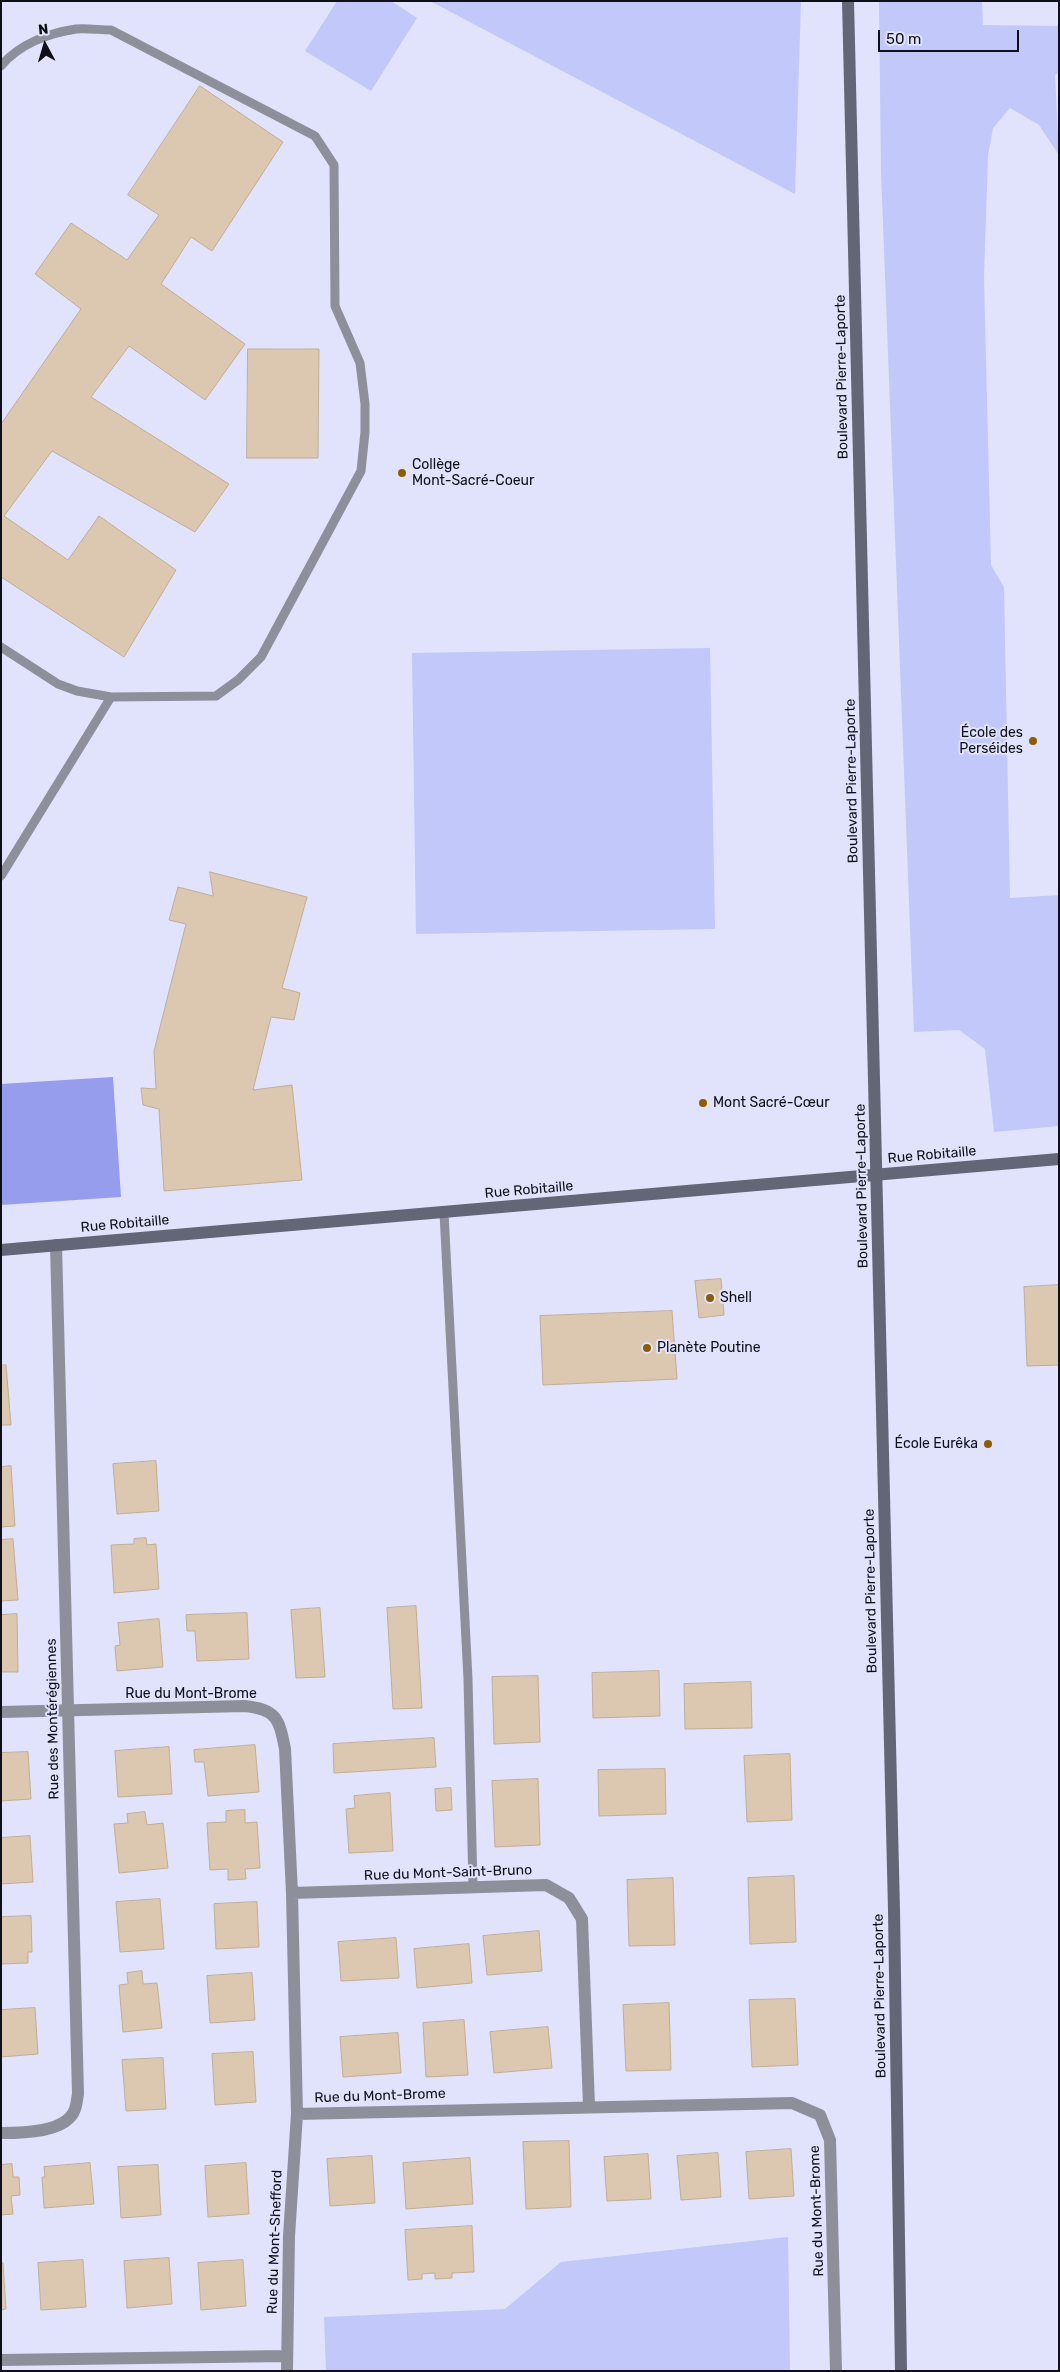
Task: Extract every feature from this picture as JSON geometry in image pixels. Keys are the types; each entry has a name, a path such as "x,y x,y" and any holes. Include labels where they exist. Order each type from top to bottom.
{"main road":[{"name":"Boulevard Pierre-Laporte","path":"848,1 894,1900 901,2371"},
{"name":"Rue Robitaille","path":"1,1250 1059,1159"}],"street":[{"name":"Rue des Montérégiennes","path":"1,2133 48,2130 63,2122 75,2111 78,2094 56,1246"},
{"name":"Rue du Mont-Brome","path":"1,1712 244,1706 261,1708 273,1713 280,1727 285,1749 292,1893 297,2114 792,2102 820,2115 830,2140 836,2371"},
{"name":"Rue du Mont-Saint-Bruno","path":"292,1893 546,1885 569,1898 582,1919 589,2106"},
{"name":"Rue du Mont-Shefford","path":"287,2371 289,2236 297,2114"},
{"path":"1,2360 286,2356"}],"lane":[{"path":"1,66 10,55 33,41 76,29 111,30 315,136 334,165 335,306 360,364 365,404 365,432 361,471 261,657 238,680 216,696 111,697 76,691 58,684 1,647"},
{"path":"1,876 111,697"},
{"path":"444,1213 468,1679 473,1887"}],"shaded area":[{"path":"337,1 391,1 417,18 371,91 305,51"},
{"path":"430,1 801,1 795,194"},
{"path":"879,1 982,1 983,25 1059,26 1059,73 1055,75 1059,155 1039,125 1010,108 993,128 988,155 984,277 991,565 1004,587 1010,898 1059,895 1059,1126 994,1132 985,1049 959,1030 914,1032 881,171"},
{"path":"710,648 715,929 416,934 412,653"},
{"path":"788,2237 790,2371 326,2371 324,2317 505,2309 561,2262"}],"water":[{"path":"113,1077 121,1197 1,1205 1,1084"}],"building":[{"path":"200,86 283,142 212,251 191,237 161,284 245,344 205,400 129,346 91,397 229,484 195,532 52,451 4,516 68,560 99,516 176,570 124,657 1,577 1,424 81,309 35,274 71,223 127,260 159,215 128,195"},
{"path":"248,349 319,349 318,458 247,458"},
{"path":"210,872 307,897 282,988 300,993 294,1020 271,1017 253,1090 292,1085 302,1180 164,1191 159,1109 143,1105 141,1088 156,1089 154,1051 186,924 169,920 178,887 213,896"},
{"name":"Shell","path":"721,1279 724,1315 699,1318 695,1281"},
{"path":"1059,1285 1059,1365 1027,1366 1024,1287"},
{"path":"672,1311 677,1379 543,1385 540,1316"},
{"path":"6,1365 11,1425 1,1425 1,1366"},
{"path":"156,1461 159,1511 117,1514 113,1464"},
{"path":"11,1466 15,1526 1,1527 1,1467"},
{"path":"146,1538 147,1545 156,1544 159,1589 114,1593 111,1545 134,1544 134,1539"},
{"path":"13,1539 18,1600 1,1601 1,1540"},
{"path":"416,1606 422,1708 393,1709 387,1608"},
{"path":"320,1608 325,1677 296,1678 291,1610"},
{"path":"247,1613 249,1659 197,1661 195,1631 187,1631 186,1615"},
{"path":"17,1614 18,1672 1,1672 1,1615"},
{"path":"159,1619 163,1667 117,1671 115,1646 120,1645 118,1623"},
{"path":"659,1671 660,1716 593,1718 592,1673"},
{"path":"538,1676 540,1742 494,1744 492,1677"},
{"path":"751,1682 752,1728 685,1729 684,1684"},
{"path":"434,1738 436,1767 334,1773 333,1744"},
{"path":"255,1745 259,1792 208,1796 204,1762 195,1762 194,1750"},
{"path":"169,1747 172,1794 118,1797 115,1751"},
{"path":"28,1752 31,1799 1,1801 1,1753"},
{"path":"790,1754 792,1820 747,1822 744,1756"},
{"path":"665,1769 666,1814 599,1816 598,1770"},
{"path":"538,1779 540,1845 495,1847 492,1781"},
{"path":"451,1788 452,1810 436,1811 435,1789"},
{"path":"390,1793 393,1851 349,1853 346,1809 355,1808 354,1796"},
{"path":"245,1810 245,1823 257,1822 260,1868 245,1869 246,1879 228,1880 228,1869 210,1870 207,1823 226,1822 226,1811"},
{"path":"145,1812 147,1825 163,1823 168,1868 119,1873 114,1824 128,1823 127,1814"},
{"path":"30,1836 33,1882 1,1884 1,1838"},
{"path":"794,1876 796,1942 750,1944 748,1878"},
{"path":"673,1878 675,1945 629,1946 627,1880"},
{"path":"160,1899 164,1949 120,1952 116,1902"},
{"path":"257,1902 259,1947 216,1949 214,1904"},
{"path":"31,1916 32,1952 28,1952 28,1963 1,1964 1,1917"},
{"path":"539,1931 542,1971 487,1975 483,1936"},
{"path":"396,1938 399,1978 341,1981 338,1942"},
{"path":"469,1944 472,1983 417,1988 414,1949"},
{"path":"142,1971 143,1984 157,1983 162,2028 123,2032 119,1985 128,1984 127,1973"},
{"path":"252,1973 255,2020 210,2023 207,1976"},
{"path":"795,1999 798,2065 752,2067 749,2000"},
{"path":"669,2003 671,2070 626,2071 623,2005"},
{"path":"35,2008 38,2054 1,2057 1,2010"},
{"path":"464,2020 468,2075 426,2077 423,2023"},
{"path":"548,2027 552,2068 494,2073 490,2032"},
{"path":"398,2033 401,2073 343,2077 340,2037"},
{"path":"253,2052 256,2102 215,2105 212,2054"},
{"path":"163,2058 166,2109 126,2111 122,2060"},
{"path":"569,2141 571,2207 526,2209 523,2142"},
{"path":"791,2149 794,2196 749,2199 746,2152"},
{"path":"718,2153 721,2197 681,2200 677,2156"},
{"path":"648,2154 651,2199 607,2201 604,2157"},
{"path":"372,2156 375,2203 330,2206 327,2159"},
{"path":"470,2158 473,2204 406,2209 403,2163"},
{"path":"90,2163 94,2204 44,2208 42,2177 45,2177 44,2167"},
{"path":"246,2163 249,2214 208,2217 205,2166"},
{"path":"12,2164 13,2177 19,2177 20,2195 11,2196 13,2214 1,2215 1,2165"},
{"path":"158,2165 161,2215 121,2218 118,2167"},
{"path":"472,2226 474,2272 452,2273 452,2278 435,2279 435,2273 422,2274 422,2279 408,2280 405,2230"},
{"path":"169,2258 172,2304 127,2308 124,2261"},
{"path":"83,2260 86,2307 41,2310 38,2263"},
{"path":"243,2260 246,2306 201,2310 198,2263"},
{"path":"1,2263 3,2263 6,2309 1,2310"}],"place":[{"name":"Collège Mont-Sacré-Coeur","path":"402,473"},
{"name":"École des Perséides","path":"1033,741"},
{"name":"Mont Sacré-Cœur","path":"703,1103"},
{"name":"Shell","path":"710,1298"},
{"name":"Planète Poutine","path":"647,1348"},
{"name":"École Eurêka","path":"988,1444"}]}
